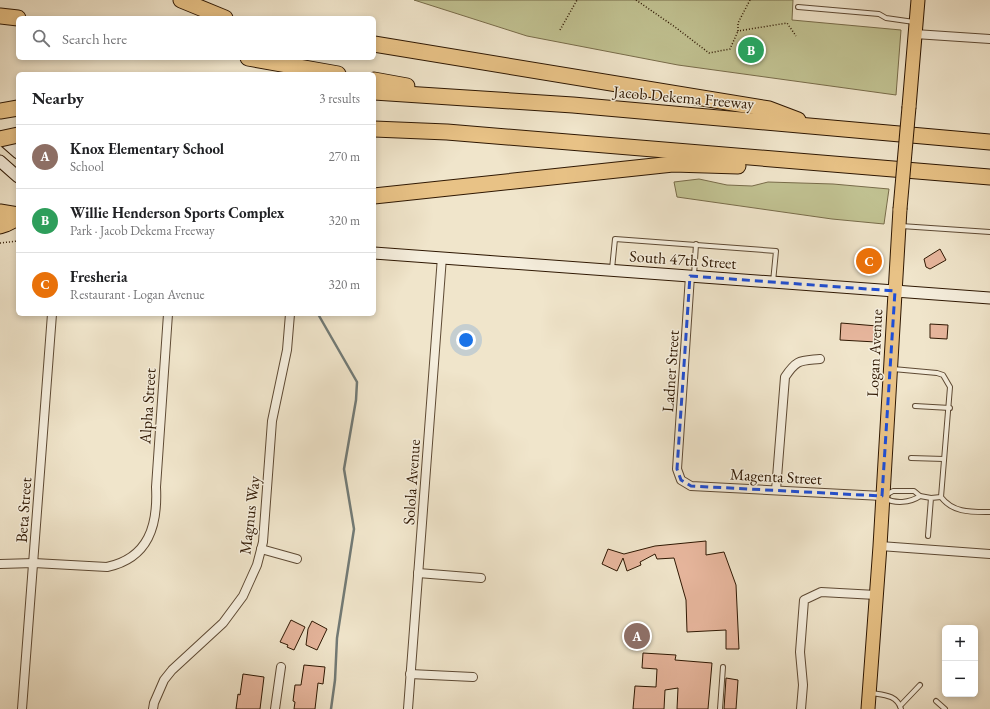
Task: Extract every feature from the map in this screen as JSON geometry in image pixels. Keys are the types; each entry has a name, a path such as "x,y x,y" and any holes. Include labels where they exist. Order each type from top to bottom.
{"highway":[{"path":"181,0 219,16"},
{"path":"0,16 16,18"},
{"path":"376,44 769,110 816,127"},
{"path":"259,60 327,72"},
{"path":"376,80 404,86 573,105"},
{"name":"Jacob Dekema Freeway","path":"376,92 573,105 990,142"},
{"path":"1,111 16,108"},
{"path":"376,129 447,132 990,177"},
{"path":"376,136 447,132"},
{"path":"0,138 16,135"},
{"path":"376,196 673,164 885,168"},
{"path":"0,212 16,216"},
{"path":"0,226 16,218"}],"main road":[{"name":"Logan Avenue","path":"868,709 880,546 900,209 918,0"},
{"path":"0,138 16,152"},
{"path":"0,161 16,175"},
{"name":"South 47th Street","path":"376,253 990,298"}],"street":[{"path":"916,28 990,39"},
{"name":"Solola Avenue","path":"408,709 442,258"},
{"name":"Ladner Street","path":"677,469 692,276"},
{"name":"Beta Street","path":"22,709 52,316"},
{"name":"Alpha Street","path":"0,564 34,563 99,568 115,566 128,560 143,547 153,526 156,500 168,316"},
{"name":"Magnus Way","path":"153,709 164,680 172,670 222,623 243,596 256,565 261,549 272,421 287,350 290,316"},
{"path":"776,490 785,377 793,366 799,361 820,359"},
{"name":"Magenta Street","path":"677,469 681,480 691,486 882,496"},
{"path":"880,546 990,554"},
{"path":"261,549 297,559"},
{"path":"418,573 481,578"},
{"path":"801,709 803,685 800,652 804,600 820,592 876,595"},
{"path":"275,709 281,667"},
{"path":"410,674 474,677"}],"lane":[{"path":"798,7 875,13 916,28"},
{"path":"899,226 990,232"},
{"path":"612,270 615,239 696,244 776,251 773,282"},
{"path":"692,276 696,244"},
{"path":"890,369 937,373 943,375 950,387 950,408 941,497 948,505 964,512 990,512"},
{"path":"914,406 950,408"},
{"path":"911,458 944,459"},
{"path":"882,496 893,491 914,491 920,496 932,498 941,497"},
{"path":"882,496 891,502 913,501 920,496"},
{"path":"928,536 932,498"},
{"path":"720,709 723,667"},
{"path":"869,693 890,696 896,700 900,708 920,684"},
{"path":"936,701 945,709"}],"path":[{"path":"560,30 577,0"},
{"path":"636,0 709,53 730,49 738,31 738,23 750,0"},
{"path":"738,31 787,24 796,36"},
{"path":"0,243 16,241"}],"highlighted area":[{"path":"690,276 895,291 882,496 691,486 681,480 677,469"}],"green space":[{"path":"414,0 793,0 792,20 901,30 896,95 678,65 527,36"},
{"path":"699,179 727,185 752,186 768,182 833,184 889,189 884,224 832,219 677,197 674,182"}],"building":[{"path":"940,249 946,260 930,269 926,267 924,259"},
{"path":"858,254 881,256 880,268 857,267"},
{"path":"841,323 877,326 876,342 840,340"},
{"path":"930,324 948,325 947,339 930,338"},
{"path":"706,541 706,555 724,552 736,585 739,649 726,649 726,630 687,632 686,600 674,558 657,559 655,554 640,562 641,565 627,571 623,558 617,571 602,564 608,549 624,554 655,546"},
{"path":"291,620 305,627 294,650 287,647 288,645 280,642"},
{"path":"312,621 327,629 317,650 306,645 308,629"},
{"path":"643,653 676,655 675,660 712,663 708,709 677,709 678,688 665,690 664,709 633,709 635,686 656,687 657,669 642,668"},
{"path":"304,665 325,667 323,684 318,683 315,709 294,709 295,702 293,701 295,685 301,685"},
{"path":"243,674 264,677 260,709 236,709"},
{"path":"726,678 738,680 736,709 724,709"}],"waterway":[{"path":"319,316 357,382 356,400 344,469 354,529 337,638 335,680 331,709"}],"place":[{"name":"Willie Henderson Sports Complex","path":"751,50"},
{"name":"Fresheria","path":"869,261"},
{"name":"Knox Elementary School","path":"637,636"}]}
